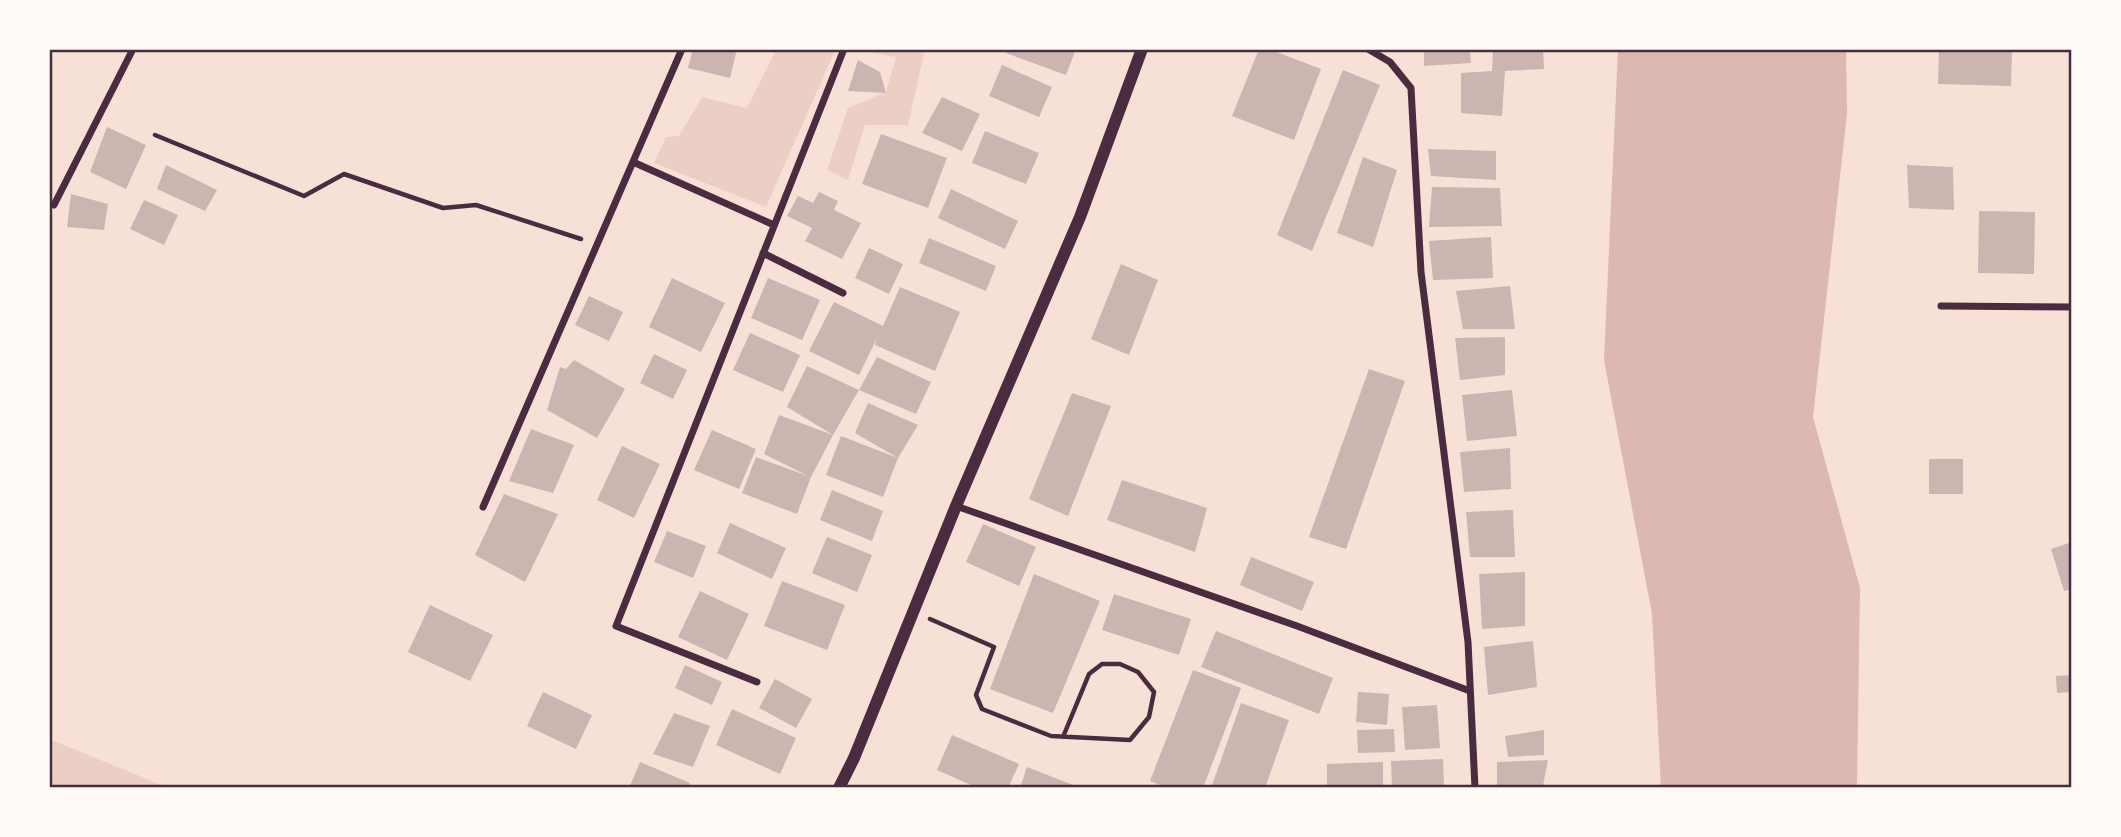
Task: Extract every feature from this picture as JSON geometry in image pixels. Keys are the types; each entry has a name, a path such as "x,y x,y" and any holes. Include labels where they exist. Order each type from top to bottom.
{"street":[{"path":"54,205 132,49"},
{"path":"483,508 682,49"},
{"path":"757,682 615,626 844,49"},
{"path":"839,788 854,758 956,506 1080,217 1142,49"},
{"path":"1368,49 1390,62 1411,88 1421,272 1468,642 1475,788"},
{"path":"633,162 774,225"},
{"path":"763,253 843,293"},
{"path":"1941,306 2072,307"},
{"path":"956,506 1297,626 1470,691"}],"path":[{"path":"155,135 304,196 345,174 443,208 476,205 598,245"},
{"path":"913,611 994,647 976,695 982,709 1051,736 1063,737 1130,740 1149,717 1154,692 1138,672 1120,664 1102,664 1089,674 1063,737"}],"shaded area":[{"path":"772,49 835,51 766,207 654,163 666,137 679,136 702,97 747,108 775,52"},
{"path":"866,49 925,49 908,125 865,125 848,180 827,170 848,108 886,92 896,57 868,52"},
{"path":"1618,49 1846,49 1847,114 1813,417 1860,588 1857,788 1661,788 1652,614 1604,360"},
{"path":"49,739 169,788 49,788"}],"building":[{"path":"693,49 737,49 730,78 688,68"},
{"path":"1007,49 1076,49 1066,75 1006,53"},
{"path":"1259,49 1269,49 1321,69 1294,140 1232,116"},
{"path":"1424,49 1470,49 1471,63 1424,66"},
{"path":"1493,49 1543,49 1544,69 1505,71 1502,116 1461,113 1461,73 1492,71"},
{"path":"1939,49 2012,49 2011,86 1938,84"},
{"path":"858,60 880,72 886,93 848,91"},
{"path":"1002,65 1052,87 1039,117 989,96"},
{"path":"1343,70 1380,85 1312,251 1277,235"},
{"path":"942,97 980,114 962,151 922,133"},
{"path":"107,127 146,145 126,189 90,172"},
{"path":"985,131 1039,153 1026,184 972,163"},
{"path":"881,134 947,158 928,208 862,184"},
{"path":"1428,149 1496,151 1496,180 1431,176"},
{"path":"1363,157 1397,170 1373,247 1337,233"},
{"path":"166,165 217,190 205,211 157,189"},
{"path":"1907,165 1953,167 1954,210 1909,208"},
{"path":"1432,187 1500,188 1502,226 1429,227"},
{"path":"951,189 1018,221 1005,249 938,218"},
{"path":"819,192 838,201 834,210 861,223 842,259 805,241 812,228 787,216 798,196 813,203"},
{"path":"71,194 108,204 104,230 67,227"},
{"path":"144,200 178,215 164,245 130,229"},
{"path":"1979,211 2035,212 2034,274 1978,273"},
{"path":"1491,237 1493,278 1433,280 1429,241"},
{"path":"929,238 996,266 986,291 919,263"},
{"path":"869,248 903,264 889,294 855,278"},
{"path":"1121,264 1158,280 1129,355 1091,339"},
{"path":"672,278 725,303 701,352 649,327"},
{"path":"768,278 820,300 802,340 751,318"},
{"path":"1510,286 1515,329 1463,329 1456,291"},
{"path":"900,287 960,312 935,371 875,345 877,338 859,375 809,351 834,302 883,326"},
{"path":"589,296 623,312 609,341 575,325"},
{"path":"750,333 800,355 783,392 733,370"},
{"path":"1505,337 1505,375 1460,380 1455,338"},
{"path":"654,354 687,370 673,399 640,383"},
{"path":"877,357 931,382 916,414 859,390"},
{"path":"574,360 625,389 597,438 547,410 560,367 566,369"},
{"path":"807,366 859,390 833,435 787,407"},
{"path":"1369,369 1405,381 1346,549 1309,537"},
{"path":"1512,390 1517,436 1467,441 1462,395"},
{"path":"1072,393 1111,406 1068,516 1029,499"},
{"path":"868,403 918,425 898,458 855,433"},
{"path":"779,415 833,435 811,477 797,514 742,493 756,457 808,476 764,454"},
{"path":"531,429 574,445 553,493 509,481"},
{"path":"712,430 756,449 739,489 694,470"},
{"path":"841,436 898,458 883,497 826,475"},
{"path":"622,446 660,464 634,518 597,500"},
{"path":"1510,448 1511,489 1464,492 1460,452"},
{"path":"1929,459 1963,459 1963,494 1929,494"},
{"path":"1122,480 1207,508 1195,552 1107,520"},
{"path":"832,490 883,511 872,541 820,520"},
{"path":"504,494 558,514 525,582 475,555"},
{"path":"1513,510 1515,557 1470,557 1466,512"},
{"path":"730,523 786,548 772,579 717,553"},
{"path":"983,524 1036,547 1019,586 966,562"},
{"path":"667,531 706,546 693,578 654,562"},
{"path":"827,537 872,555 857,592 812,573"},
{"path":"2072,542 2072,589 2064,591 2051,549"},
{"path":"1251,557 1314,582 1302,611 1240,585"},
{"path":"1525,572 1525,626 1482,629 1479,574"},
{"path":"1034,574 1100,601 1053,713 990,689"},
{"path":"782,581 845,605 827,650 764,626"},
{"path":"700,591 749,614 727,660 678,637"},
{"path":"1114,594 1191,619 1179,655 1102,630"},
{"path":"430,605 493,635 470,681 408,652"},
{"path":"1216,631 1333,678 1319,714 1201,667"},
{"path":"1533,641 1537,687 1488,695 1484,647"},
{"path":"685,665 722,682 712,705 675,688"},
{"path":"1193,670 1241,688 1203,788 1168,788 1150,781"},
{"path":"2072,675 2072,692 2057,693 2056,676"},
{"path":"775,679 812,699 796,728 759,708"},
{"path":"543,692 592,715 576,749 527,726"},
{"path":"1358,692 1389,694 1387,725 1356,722"},
{"path":"1241,703 1289,720 1265,788 1211,788"},
{"path":"1437,705 1440,748 1405,750 1402,707"},
{"path":"732,709 796,738 780,774 716,745"},
{"path":"674,713 710,726 693,767 653,754"},
{"path":"1394,729 1395,752 1358,753 1357,730"},
{"path":"1544,730 1544,755 1508,757 1505,736"},
{"path":"952,735 1019,764 1008,788 978,788 937,770"},
{"path":"1443,759 1444,788 1392,788 1391,761"},
{"path":"1548,760 1543,786 1497,788 1497,762"},
{"path":"640,762 690,783 688,788 629,788"},
{"path":"1383,762 1383,788 1327,788 1327,764"},
{"path":"1027,767 1081,788 1020,788"}]}
